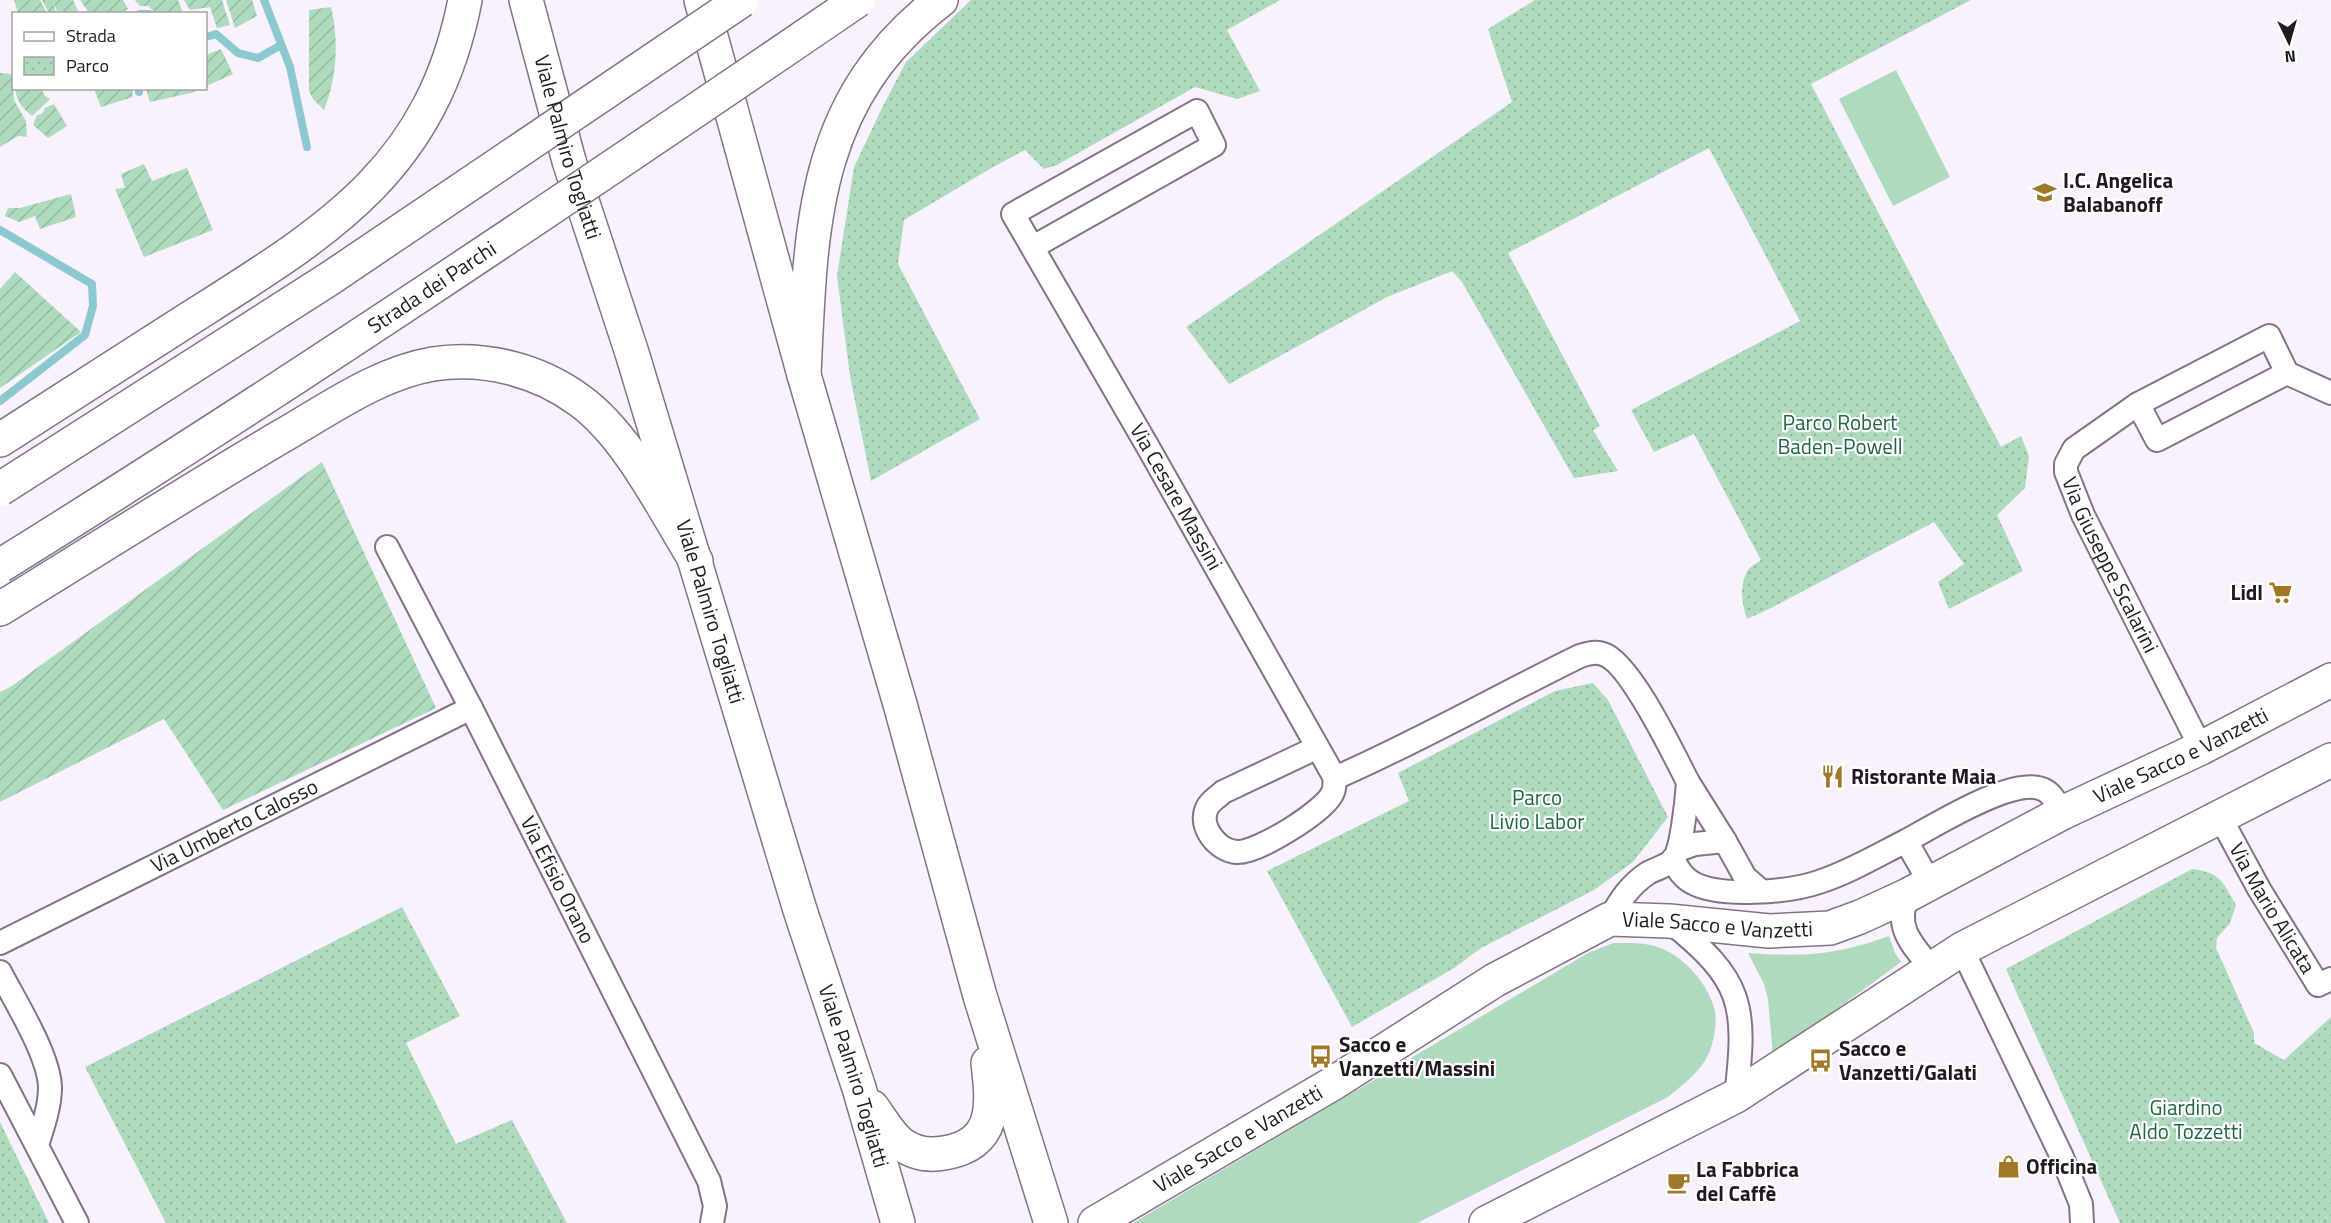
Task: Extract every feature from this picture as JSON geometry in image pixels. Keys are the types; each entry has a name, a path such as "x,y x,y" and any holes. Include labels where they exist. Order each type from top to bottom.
{"main road":[{"path":"0,440 262,273 323,231 354,204 407,146 447,66 465,0"},
{"name":"Viale Palmiro Togliatti","path":"526,0 570,161 632,353 800,910 859,1088 898,1223"},
{"path":"701,0 804,375 900,704 980,996 1051,1223"},
{"path":"0,489 328,279 742,0"},
{"name":"Strada dei Parchi","path":"0,566 206,436 462,269 858,0"},
{"path":"804,375 811,246 820,189 831,149 845,116 876,65 913,24 941,0"},
{"path":"0,609 249,455 357,393 419,367 452,362 484,363 527,373 554,384 589,408 623,444 696,561"},
{"name":"Viale Sacco e Vanzetti","path":"1095,1223 1332,1084 1495,980 1610,919 1669,921 1742,929 1821,930 1854,920 1919,889 2062,813 2200,748 2331,680"},
{"path":"1486,1223 1736,1096 1962,949 2331,760"},
{"path":"859,1088 888,1129 907,1148 922,1154 931,1154 953,1151 972,1143 984,1131 988,1121 991,1096 980,996"}],"street":[{"name":"Via Cesare Massini","path":"1033,247 1214,146 1197,111 1013,214 1335,778"},
{"name":"Via Giuseppe Scalarini","path":"2200,748 2083,515 2066,472 2066,464 2074,449 2138,404 2269,336 2287,373"},
{"path":"2138,404 2157,440 2287,373 2331,393"},
{"name":"Via Efisio Orano","path":"387,548 471,708 709,1181 713,1194 713,1220"},
{"path":"1316,748 1224,792 1213,800 1206,809 1205,820 1208,832 1216,843 1235,852 1250,851 1323,806 1334,791 1335,778 1373,762 1580,656 1603,653 1630,678 1688,782 1745,877 1761,891"},
{"name":"Via Umberto Calosso","path":"0,943 471,708"},
{"path":"1675,855 1686,806 1688,782"},
{"name":"Viale Sacco e Vanzetti","path":"1675,855 1682,875 1702,887 1730,891 1761,891 1803,887 1821,882 2005,791 2027,787 2046,791 2062,813"},
{"name":"Via Mario Alicata","path":"2220,817 2259,889 2318,986 2331,979"},
{"path":"1610,919 1618,903 1631,886 1675,855 1695,844 1725,841"},
{"path":"1906,841 1919,889 1903,907 1904,928 1909,940 1932,969"},
{"path":"1669,921 1718,965 1738,1004 1740,1041 1736,1096"},
{"path":"1962,949 2062,1157 2081,1204 2082,1223"},
{"path":"0,972 41,1053 48,1073 50,1084 48,1106 37,1145"},
{"path":"0,1075 77,1223"}],"green space":[{"path":"14,0 40,0 46,12 18,12"},
{"path":"42,0 73,0 79,12 57,11 53,2 56,12 48,12"},
{"path":"80,0 123,0 128,9 124,12 88,12"},
{"path":"135,0 178,0 183,12 153,12 149,6 140,6"},
{"path":"184,0 222,0 230,25 217,28 210,7 190,10"},
{"path":"226,0 252,0 257,16 235,28"},
{"path":"971,0 1280,0 1227,30 1260,91 1237,99 1195,87 1057,165 1044,169 1025,150 904,220 898,264 980,419 871,481 850,376 837,276 854,167 906,62"},
{"name":"Parco Robert Baden-Powell","path":"1535,0 1971,0 1811,84 2001,447 2021,436 2029,456 2025,488 1997,515 2023,571 1949,609 1938,582 1964,564 1934,522 1747,619 1742,590 1744,578 1748,570 1761,560 1694,434 1654,452 1631,410 1800,321 1709,148 1508,253 1600,426 1593,430 1618,471 1574,478 1462,282 1452,271 1387,297 1229,384 1186,327 1512,102 1488,29"},
{"path":"331,7 336,46 332,85 324,110 313,99 309,91 309,10"},
{"path":"221,49 233,74 207,86 207,55"},
{"path":"1896,70 1950,177 1893,206 1839,99"},
{"path":"0,73 12,74 14,100 26,121 27,137 18,136 0,147"},
{"path":"15,90 42,90 50,99 32,116 20,104"},
{"path":"94,90 132,90 133,97 101,107"},
{"path":"147,90 198,90 191,93 150,102"},
{"path":"54,104 67,126 48,138 33,125 37,115 42,114 45,108"},
{"path":"144,164 152,181 187,168 213,230 144,257 115,189 125,188 121,174"},
{"path":"71,194 76,217 40,229 35,216 19,222 5,216 8,208 20,208"},
{"path":"15,272 81,332 0,388 0,289"},
{"path":"322,462 436,708 223,810 164,719 0,802 0,692 12,686"},
{"name":"Parco Livio Labor","path":"1593,683 1608,700 1668,817 1633,862 1594,890 1481,948 1454,968 1352,1027 1267,871 1409,801 1398,773 1555,691"},
{"name":"Giardino Aldo Tozzetti","path":"2192,869 2209,873 2220,880 2236,905 2230,923 2217,938 2216,948 2254,1033 2254,1043 2284,1060 2331,1017 2331,1223 2120,1223 2006,969"},
{"path":"402,907 460,1016 406,1043 456,1144 512,1120 567,1223 166,1223 85,1067"},
{"path":"1889,936 1901,962 1773,1056 1768,999 1764,984 1748,953 1786,955 1820,953 1853,947"},
{"path":"1613,943 1651,945 1672,953 1701,981 1711,998 1716,1018 1711,1048 1706,1060 1668,1097 1417,1223 1133,1223 1588,953"},
{"path":"0,1122 49,1223 0,1223"}],"waterway":[{"path":"264,0 290,67 307,147"},
{"path":"207,37 216,34 238,53 258,58 281,45"},
{"path":"0,230 92,284 93,306 85,335 0,401"}],"place":[{"name":"I.C. Angelica Balabanoff","path":"2045,193"},
{"name":"Lidl","path":"2281,593"},
{"name":"Ristorante Maia","path":"1833,777"},
{"name":"Sacco e Vanzetti/Massini","path":"1321,1057"},
{"name":"Sacco e Vanzetti/Galati","path":"1821,1061"},
{"name":"Officina","path":"2008,1167"},
{"name":"La Fabbrica del Caffè","path":"1678,1182"}]}
